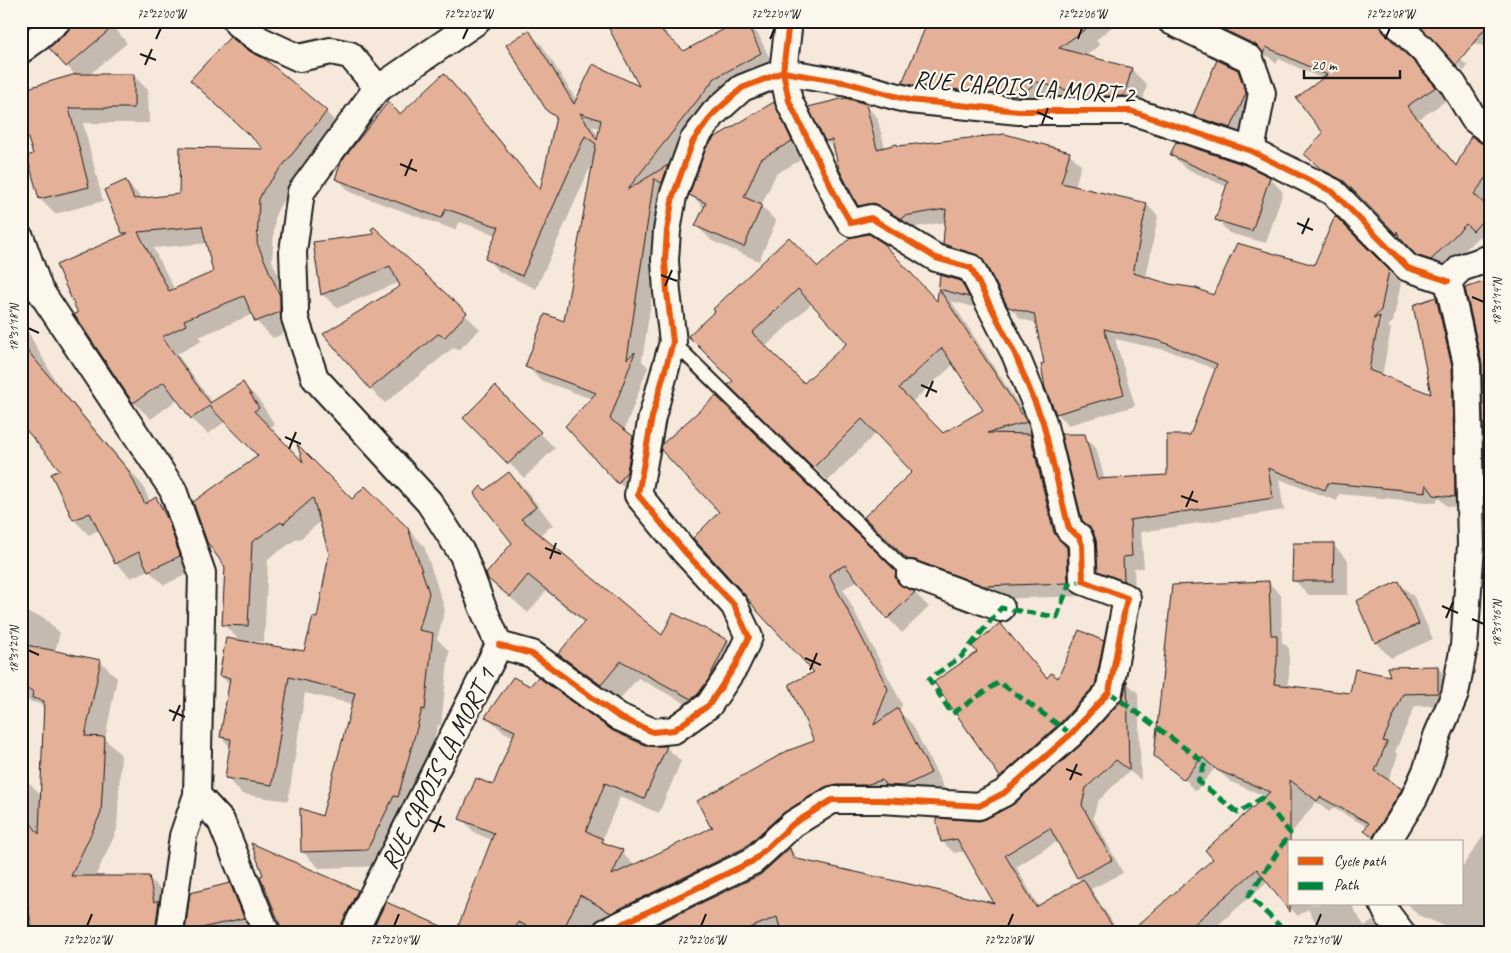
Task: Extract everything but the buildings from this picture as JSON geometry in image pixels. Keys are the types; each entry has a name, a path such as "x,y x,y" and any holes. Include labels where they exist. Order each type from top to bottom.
{"street":[{"path":"21,50 39,38 57,21"},
{"path":"236,21 260,40 299,58 331,51 350,55 378,88"},
{"name":"RUE CAPOIS LA MORT 1","path":"354,932 499,645 482,606 464,555 429,502 315,378 295,318 293,252 301,192 375,90 476,21"},
{"path":"606,932 753,861 793,824 832,800 882,800 978,806 1004,793 1071,734 1109,692 1128,598 1083,581 1082,544 1078,536 1068,529 1043,422 1015,354 971,268 936,258 871,218 851,223 839,203 789,101 782,72 790,21"},
{"path":"1171,21 1250,58 1262,93 1250,151"},
{"path":"1394,21 1426,52 1453,84 1474,120 1490,131"},
{"path":"499,645 532,654 619,717 653,732 674,730 709,705 735,666 749,637 734,605 685,552 638,495 652,418 673,342 666,292 665,260 667,231 673,196 693,141 714,113 742,88 782,72"},
{"name":"RUE CAPOIS LA MORT 2","path":"782,72 848,83 909,100 1019,111 1131,111 1250,151 1333,192 1408,268 1448,281"},
{"path":"21,239 39,289 173,490 202,573 197,795 182,836 170,932"},
{"path":"1388,840 1414,798 1427,769 1437,736 1455,694 1464,646 1471,545 1467,365 1448,281 1461,268 1490,258"},
{"path":"910,574 1001,608"},
{"path":"197,795 222,822 266,932"},
{"path":"1384,906 1388,915 1401,932"}],"lane":[{"path":"673,342 910,574"}],"marked path":[{"path":"1071,734 999,682 952,714 929,679 962,656 1001,608 1057,617 1069,584 1083,581"},
{"path":"1109,692 1205,763 1198,781 1238,813 1262,798 1290,833 1249,896 1286,932"}],"cycle path":[{"path":"606,932 753,861 793,824 832,800 881,800 979,806 1004,793 1071,734 1109,692 1127,598 1083,581 1082,545 1079,537 1069,529 1043,422 1015,354 971,268 936,258 871,218 851,223 839,203 789,101 783,72 789,21"},
{"path":"499,645 532,654 619,717 653,732 674,730 709,705 735,666 749,637 734,605 685,552 638,495 652,417 673,342 665,260 667,231 673,196 693,141 714,113 742,88 783,72 848,83 909,100 1019,111 1131,111 1251,151 1333,192 1408,268 1448,281"}]}
